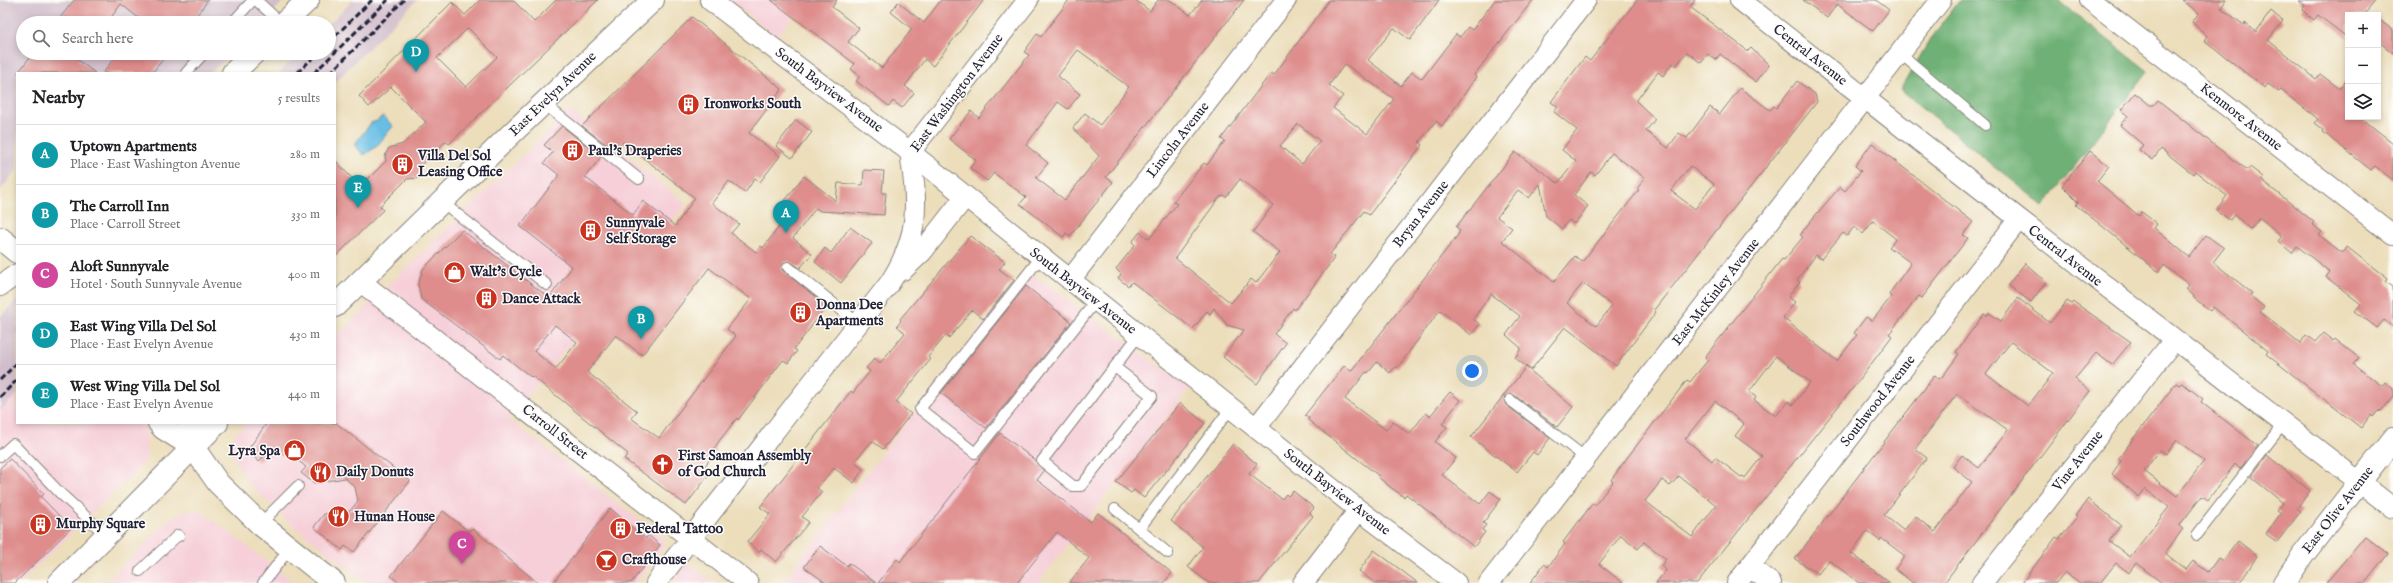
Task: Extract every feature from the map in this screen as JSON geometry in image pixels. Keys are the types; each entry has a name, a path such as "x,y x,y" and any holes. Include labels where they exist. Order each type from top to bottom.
{"main road":[{"path":"291,16 308,0"},
{"name":"East Evelyn Avenue","path":"336,305 543,103 653,0"},
{"path":"234,72 247,60"},
{"path":"0,238 16,251"},
{"path":"160,424 163,428 193,447 218,483 260,524 334,583"},
{"path":"188,424 193,447"},
{"path":"59,583 216,424"},
{"name":"East Olive Avenue","path":"2284,583 2303,554 2393,439"}],"street":[{"name":"South Bayview Avenue","path":"710,0 910,152 1359,510 1456,583"},
{"name":"East Washington Avenue","path":"656,583 692,539 889,284 902,264 908,250 915,219 916,196 910,152 1028,0"},
{"name":"Lincoln Avenue","path":"1070,280 1286,0"},
{"name":"Bryan Avenue","path":"1256,428 1586,0"},
{"name":"Central Avenue","path":"1740,0 2019,220 2393,508"},
{"name":"East McKinley Avenue","path":"1489,583 1865,98 1901,54 1941,0"},
{"name":"Kenmore Avenue","path":"2090,0 2393,235"},
{"name":"East Washington Avenue","path":"889,284 922,252 965,197"},
{"name":"Southwood Avenue","path":"1737,583 2019,220"},
{"path":"0,286 16,275"},
{"name":"Carroll Street","path":"361,282 748,583"},
{"name":"Vine Avenue","path":"1982,583 2174,340"},
{"path":"1303,583 1359,510"},
{"path":"1750,567 1771,583"}],"lane":[{"path":"238,16 253,0"},
{"path":"256,0 273,16"},
{"path":"1901,54 1985,125"},
{"path":"187,72 198,60"},
{"path":"543,103 639,179"},
{"path":"442,202 547,285"},
{"path":"1041,257 920,409 975,453 1096,301"},
{"path":"788,267 858,324"},
{"path":"1116,368 1152,396 1081,486 1073,486 1042,461 1116,368 1140,335"},
{"path":"1510,400 1586,458"},
{"path":"1139,529 1231,408"},
{"path":"2197,535 2283,424"},
{"path":"0,456 13,444 60,493 107,536"},
{"path":"260,524 298,486"},
{"path":"1115,510 1168,553"},
{"path":"140,571 178,535 179,536"},
{"path":"263,583 290,548"}],"shaded area":[{"path":"0,0 285,0 269,16 16,16 16,60 224,60 211,72 16,72 16,171 0,190"},
{"path":"353,0 417,0 336,81 336,72 280,72 292,60 336,60 336,17"},
{"path":"731,0 806,0 776,37"},
{"path":"570,110 686,204 508,419 664,539 665,546 636,583 367,583 291,524 251,486 231,454 235,434 246,424 336,424 336,336"},
{"path":"1026,269 1189,388 1038,583 782,583"},
{"path":"16,301 16,395 0,411 0,317"},
{"path":"16,395 16,424 143,424 147,430 146,461 20,583 0,583 0,411"},
{"path":"185,511 201,511 295,583 101,583 113,576 169,519"},
{"path":"688,563 714,583 672,583"}],"green space":[{"path":"1960,0 2057,0 2148,71 2044,206 1900,90 1931,38"}],"water":[{"path":"383,116 393,126 376,147 364,155 354,145 371,123 377,121"}],"building":[{"path":"74,0 208,0 196,16 136,16 121,4 112,16 61,16"},
{"path":"480,0 513,0 534,22 556,0 598,0 449,144 446,141 419,167 420,172 418,178 407,179 380,206 383,210 336,256 336,161 360,187 386,161 385,156 389,148 403,144 426,122 391,87 369,107 359,96 452,2 465,15","holes":["468,28 497,57 466,87 437,58"]},
{"path":"771,0 837,0 832,7 859,28 848,42 882,68 912,29 891,12 898,2 924,23 941,0 984,0 933,66 925,59 905,86 914,93 902,108 893,101 889,106 856,81 860,76 851,69 855,64"},
{"path":"1069,0 1135,0 1150,11 1158,0 1170,0 1190,15 1202,0 1244,0 1106,177 1113,182 1070,236 1066,233 1063,237 1020,204 1026,197 994,173 987,181 970,168 976,160 949,139 971,111 979,118 1029,55 1024,52 1037,34 1041,37","holes":["1078,50 1129,87 1100,125 1085,113 1073,128 1099,156 1065,200 1036,178 1048,163 1026,145 1058,102 1068,109 1080,94 1058,76"]},
{"path":"1329,0 1439,0 1410,40 1394,28 1368,60 1401,86 1412,72 1422,79 1456,34 1460,37 1468,27 1472,30 1495,0 1533,0 1474,75 1476,77 1442,126 1436,121 1419,142 1422,145 1369,215 1364,211 1330,254 1335,257 1295,310 1293,308 1274,334 1286,343 1257,384 1223,357 1244,330 1227,325 1214,308 1210,314 1207,311 1193,329 1132,282 1128,286 1118,278 1121,274 1116,269 1135,245 1132,242 1140,232 1149,239 1177,204 1173,202 1204,163 1207,165 1225,141 1221,139 1271,73 1274,75","holes":["1345,64 1394,99 1367,134 1333,108 1343,96 1329,85","1298,124 1320,141 1302,164 1280,146","1240,179 1273,205 1253,232 1280,252 1256,283 1251,279 1231,303 1175,258 1219,198 1223,195 1226,197"]},
{"path":"1637,0 1695,0 1690,7 1748,51 1751,48 1769,65 1756,82 1720,54 1716,60 1708,54 1701,63 1687,52 1676,66 1672,63 1663,76 1658,72 1636,101 1655,119 1646,131 1668,148 1679,133 1687,138 1710,107 1720,114 1740,88 1770,110 1774,106 1776,108 1797,81 1815,94 1817,102 1654,310 1656,312 1616,366 1565,327 1531,370 1515,358 1521,348 1506,335 1520,316 1491,294 1473,319 1480,324 1471,335 1440,310 1398,367 1395,367 1390,373 1377,362 1368,373 1366,372 1345,399 1386,430 1393,421 1409,434 1426,413 1430,416 1450,392 1460,400 1442,424 1447,427 1435,442 1456,458 1442,475 1480,504 1490,491 1501,499 1483,523 1486,525 1482,530 1485,532 1474,547 1406,494 1404,497 1389,486 1378,477 1379,476 1308,420 1309,418 1305,415 1344,366 1351,371 1458,235 1460,230 1456,227 1515,152 1558,183 1576,161 1562,150 1577,130 1554,112 1558,107 1551,102 1585,57 1590,61","holes":["1612,153 1645,178 1637,189 1639,190 1582,262 1575,256 1554,282 1502,241 1512,228 1497,217 1518,190 1529,198 1540,184 1546,216 1562,229 1569,220 1574,224 1588,206 1574,195 1591,172 1595,175","1690,166 1714,184 1695,209 1671,191","1583,283 1612,306 1596,326 1567,303"]},
{"path":"1803,0 1876,0 1889,10 1873,31 1837,4 1827,18"},
{"path":"2182,0 2226,0 2221,8 2244,25 2245,23 2256,32 2271,11 2283,21 2268,40 2316,79 2320,74 2340,89 2345,82 2345,120 2364,120 2393,143 2393,180 2375,166 2371,170 2323,132 2324,130 2315,123 2318,119 2281,90 2279,92 2268,84 2265,88 2204,40 2207,36 2192,22 2199,13"},
{"path":"2298,0 2376,0 2366,12 2345,12 2345,36 2318,15 2314,20 2302,10 2305,5"},
{"path":"692,17 782,89 749,133 780,156 760,182 755,178 745,193 729,181 712,203 739,224 731,233 756,252 761,246 763,248 785,219 783,217 787,212 780,207 804,176 836,201 838,183 863,185 864,170 884,171 882,193 886,193 884,215 820,211 816,208 793,238 812,254 800,268 789,261 783,263 782,270 827,306 794,349 797,351 788,363 783,360 738,420 737,418 719,441 714,449 716,451 701,471 708,476 686,505 624,459 628,454 532,376 531,377 503,355 500,359 421,299 418,284 423,269 462,230 549,298 572,267 520,226 559,175 544,163 553,152 544,145 562,126 601,157 585,177 633,215 643,201 675,226 695,198 623,142 618,147 614,143 610,147 582,126","holes":["709,268 751,299 727,329 736,336 659,438 631,418 637,411 587,372 616,335 642,355","555,325 577,342 556,369 534,351"]},
{"path":"2381,21 2393,30 2393,53 2381,43"},
{"path":"28,60 78,60 94,72 19,72"},
{"path":"113,60 162,60 153,72 104,72"},
{"path":"2135,93 2150,105 2154,105 2158,100 2233,160 2248,170 2250,167 2263,177 2261,180 2314,222 2312,224 2322,232 2319,235 2341,252 2344,252 2347,247 2388,279 2386,282 2393,287 2393,327 2384,320 2377,328 2355,311 2361,304 2326,277 2330,272 2297,246 2292,253 2278,241 2282,236 2260,218 2251,229 2234,215 2230,220 2216,210 2227,196 2195,171 2193,174 2161,149 2153,160 2139,150 2143,145 2120,125 2128,116 2121,110"},
{"path":"796,120 812,132 792,158 776,146"},
{"path":"1872,143 1973,222 1963,235 1968,238 1922,298 1919,296 1889,334 1892,336 1857,383 1697,583 1656,583 1666,570 1661,566 1666,559 1644,542 1638,549 1621,535 1599,564 1623,583 1530,583 1544,564 1548,567 1565,544 1563,542 1593,503 1595,505 1613,482 1611,480 1687,380 1690,382 1708,360 1705,357 1782,259 1784,260 1803,237 1800,235 1813,218 1840,187 1845,191 1861,171 1855,166","holes":["1873,221 1896,239 1889,247 1911,263 1889,294 1891,297 1872,321 1866,317 1854,333 1857,335 1837,361 1783,318 1795,302 1788,297 1800,282 1797,280 1816,255 1821,259 1843,233 1847,236 1854,227 1863,234","1776,356 1810,382 1793,405 1788,401 1776,416 1754,400 1756,397 1749,392","1715,401 1744,424 1735,436 1762,456 1745,478 1743,476 1741,477 1715,457 1712,461 1685,439","1679,476 1716,505 1692,537 1645,501 1662,480 1670,486"]},
{"path":"2090,151 2109,166 2097,181 2139,216 2142,212 2157,224 2154,228 2189,257 2206,235 2224,248 2213,262 2252,293 2250,296 2264,307 2260,312 2300,344 2306,335 2315,342 2323,333 2333,341 2335,339 2359,358 2353,364 2382,386 2385,382 2393,389 2393,397 2381,412 2378,411 2373,417 2371,415 2361,428 2266,354 2268,351 2213,307 2210,311 2193,297 2194,296 2186,289 2189,285 2164,265 2159,272 2076,205 2078,202 2062,186"},
{"path":"850,227 872,243 841,283 815,262 825,248 831,253"},
{"path":"970,236 1005,262 999,269 1014,280 983,319 972,310 949,338 946,335 928,357 931,359 896,402 911,414 883,449 872,441 854,462 863,469 854,483 834,468 817,488 822,492 802,517 809,522 776,562 761,549 759,552 747,542 770,514 760,507 851,391 853,393 870,371 866,368 875,358 880,363 905,333 897,326 901,321 900,319"},
{"path":"2025,263 2046,282 2031,302 2008,285"},
{"path":"1026,286 1071,322 986,428 941,393"},
{"path":"2018,298 2050,323 2067,301 2072,304 2074,302 2131,342 2112,365 2096,353 2075,379 2090,391 1944,583 1913,583 1895,569 1905,556 1881,538 1880,541 1867,531 1851,553 1890,583 1859,583 1829,560 1818,574 1795,559 1935,375 1939,379 1943,376 1959,354 1956,352 1984,314 1987,316 1989,313 2001,321","holes":["2011,342 2053,373 2028,406 1986,374","1957,394 2008,430 1979,468 1962,455 1953,467 1972,482 1935,532 1915,516 1904,531 1884,515 1927,458 1915,449"]},
{"path":"1526,367 1573,407 1557,427 1514,395 1505,396 1504,400 1506,405 1550,438 1537,455 1533,452 1517,472 1471,437"},
{"path":"2176,383 2179,385 2182,383 2203,399 2201,402 2258,446 2240,469 2235,464 2208,500 2202,496 2179,526 2183,529 2165,553 2186,570 2193,561 2208,572 2218,558 2223,561 2238,541 2257,556 2240,583 2162,583 2136,563 2129,573 2116,563 2100,583 2080,583 2065,572 2056,583 2022,583 2056,537 2059,539 2077,517 2075,516 2088,499 2121,525 2109,541 2130,557 2169,507 2145,489 2139,497 2112,474 2121,461 2118,459","holes":["2177,440 2204,461 2177,496 2144,471 2160,450 2166,454"]},
{"path":"1180,403 1205,423 1144,498 1134,490 1131,493 1116,482"},
{"path":"336,423 410,481 354,552 345,546 342,550 314,527 324,514 350,511 358,501 355,487 345,478 314,483 301,473 306,467 290,454 265,455 258,462 249,448 266,424"},
{"path":"1000,433 1036,461 1044,471 1037,480 1091,522 1098,513 1172,573 1164,583 1069,583 1089,558 1057,532 1017,583 878,583 897,559 900,562"},
{"path":"1233,444 1257,464 1249,474 1282,499 1286,494 1288,496 1293,491 1314,508 1310,513 1313,516 1259,583 1209,583 1188,567 1203,547 1171,521"},
{"path":"2267,455 2310,491 2297,508 2301,511 2277,542 2266,534 2281,513 2277,510 2283,503 2251,477"},
{"name":"Murphy Square","path":"10,459 44,494 41,497 71,528 15,583 0,583 0,468"},
{"path":"610,508 646,539 648,535 660,545 631,583 553,583"},
{"path":"443,511 468,531 473,529 538,583 399,583 391,576"},
{"path":"2365,536 2388,554 2365,583 2326,583"},
{"path":"820,546 847,566 849,563 876,583 826,583 804,567"},
{"path":"1374,550 1418,583 1375,583 1359,571"}],"railway":[{"path":"336,35 372,0"},
{"path":"336,51 388,0"},
{"path":"331,72 404,0"},
{"path":"298,72 311,60"},
{"path":"315,72 327,60"},
{"path":"0,380 16,364"},
{"path":"0,397 16,381"}],"place":[{"name":"East Wing Villa Del Sol","path":"416,72"},
{"name":"Ironworks South","path":"688,104"},
{"name":"Paul's Draperies","path":"573,151"},
{"name":"Villa Del Sol Leasing Office","path":"403,164"},
{"name":"West Wing Villa Del Sol","path":"358,208"},
{"name":"Sunnyvale Self Storage","path":"590,231"},
{"name":"Uptown Apartments","path":"786,233"},
{"name":"Walt's Cycle","path":"454,272"},
{"name":"Dance Attack","path":"486,299"},
{"name":"Donna Dee Apartments","path":"800,313"},
{"name":"The Carroll Inn","path":"641,339"},
{"name":"Lyra Spa","path":"295,451"},
{"name":"First Samoan Assembly of God Church","path":"662,464"},
{"name":"Daily Donuts","path":"321,472"},
{"name":"Hunan House","path":"338,517"},
{"name":"Murphy Square","path":"40,524"},
{"name":"Federal Tattoo","path":"621,529"},
{"name":"Crafthouse","path":"606,560"},
{"name":"Aloft Sunnyvale","path":"462,564"}]}
